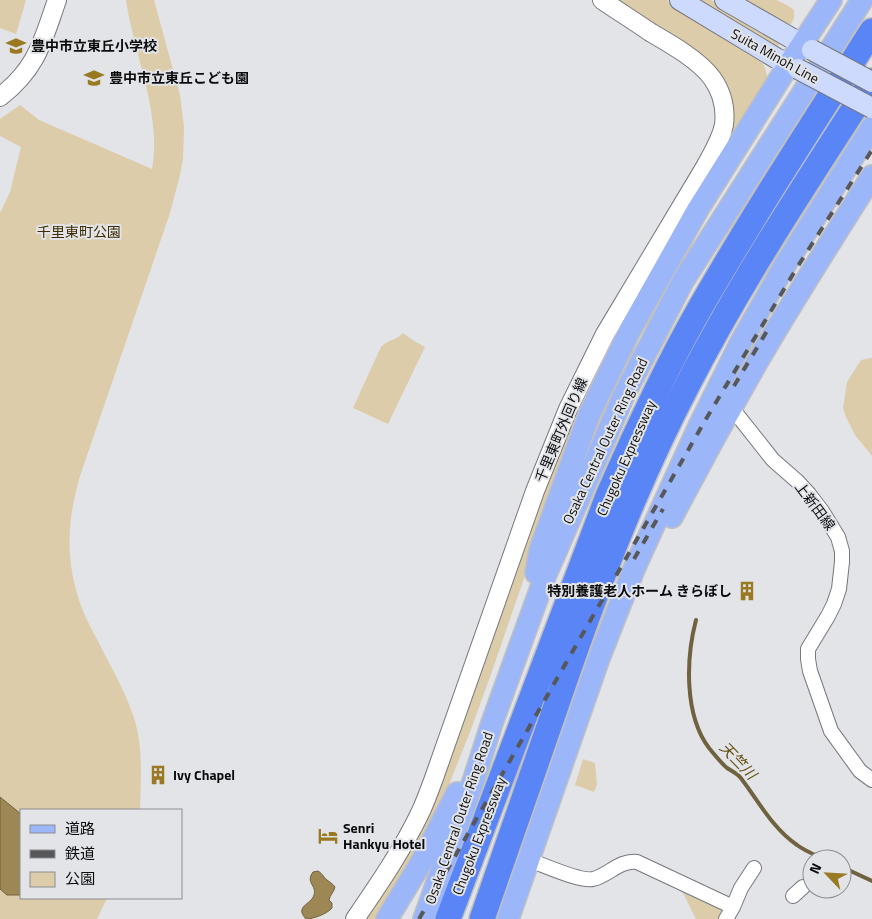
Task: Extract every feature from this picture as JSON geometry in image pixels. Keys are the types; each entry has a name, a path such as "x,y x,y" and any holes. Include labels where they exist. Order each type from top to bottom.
{"highway":[{"name":"Chugoku Expressway","path":"448,919 608,496 634,436 665,374 738,243 872,31"},
{"name":"Chugoku Expressway","path":"482,919 589,611 658,445 687,385 761,254 872,82"}],"main road":[{"name":"Suita Minoh Line","path":"680,0 793,67 872,108"},
{"name":"Suita Minoh Line","path":"725,0 872,82"},
{"path":"527,625 540,550 589,415 630,330 698,209 807,47 831,0"},
{"name":"Osaka Central Outer Ring Road","path":"424,919 546,574 624,395 683,282 862,0"},
{"path":"508,919 578,717 622,598 700,424 741,342 785,266 872,127"},
{"path":"622,598 655,549 731,407 810,273 872,176"},
{"path":"387,919 421,863 492,723"},
{"path":"397,919 421,863"}],"street":[{"path":"0,97 22,78 33,63 57,0"},
{"name":"千里東町外回り線","path":"355,919 390,867 423,807 536,491 568,409 605,334 705,168 723,130 724,112 722,97 718,87 701,66 602,0"},
{"name":"上新田線","path":"731,407 773,460 800,484 813,499 838,537 842,551 839,590 834,604 808,649 808,659 810,671 831,731 860,770 872,780"},
{"path":"529,860 586,880 596,878 626,862 637,862 729,913 741,888 754,868"}],"green space":[{"path":"0,0 26,0 16,34 0,28"},
{"name":"千里東町公園","path":"126,0 154,0 180,95 184,126 183,159 170,213 80,476 70,527 70,560 77,594 83,611 122,687 135,721 140,753 140,808 20,809 20,899 107,899 97,919 0,919 0,213 10,192 21,147 0,136 0,119 20,105 39,120 152,169 154,148 150,106"},
{"path":"613,0 667,0 758,57 766,71 767,84 728,141 733,124 733,108 729,92 721,76"},
{"path":"696,0 711,0 781,42 777,48"},
{"path":"743,0 776,0 794,10 794,18 791,24 780,22"},
{"path":"630,303 541,529 470,732 438,812 381,919 363,919 400,868 414,840 547,476 580,398"},
{"path":"403,333 425,347 388,424 353,408 381,347"},
{"path":"872,358 872,456 855,435 843,408 847,382 861,360"},
{"path":"583,759 595,763 597,785 594,792 575,785"},
{"path":"681,889 722,909 724,914 721,919 696,919"}],"shaded area":[{"path":"0,797 20,813 20,895 7,895 0,889"},
{"path":"318,871 335,887 329,900 332,903 332,908 320,916 306,919 302,908 314,895 310,879 313,872"}],"waterway":[{"name":"天竺川","path":"696,620 690,651 689,686 691,703 701,735 720,761 740,777 780,830 803,849"},
{"name":"天竺川","path":"852,872 872,881"}],"railway":[{"path":"419,919 706,419 798,266 872,150"},
{"path":"734,386 770,326"},
{"path":"634,559 663,509"}],"place":[{"name":"豊中市立東丘小学校","path":"16,46"},
{"name":"豊中市立東丘こども園","path":"94,78"},
{"name":"特別養護老人ホーム きらぼし","path":"747,591"},
{"name":"Ivy Chapel","path":"158,775"},
{"name":"Senri Hankyu Hotel","path":"328,836"}]}
